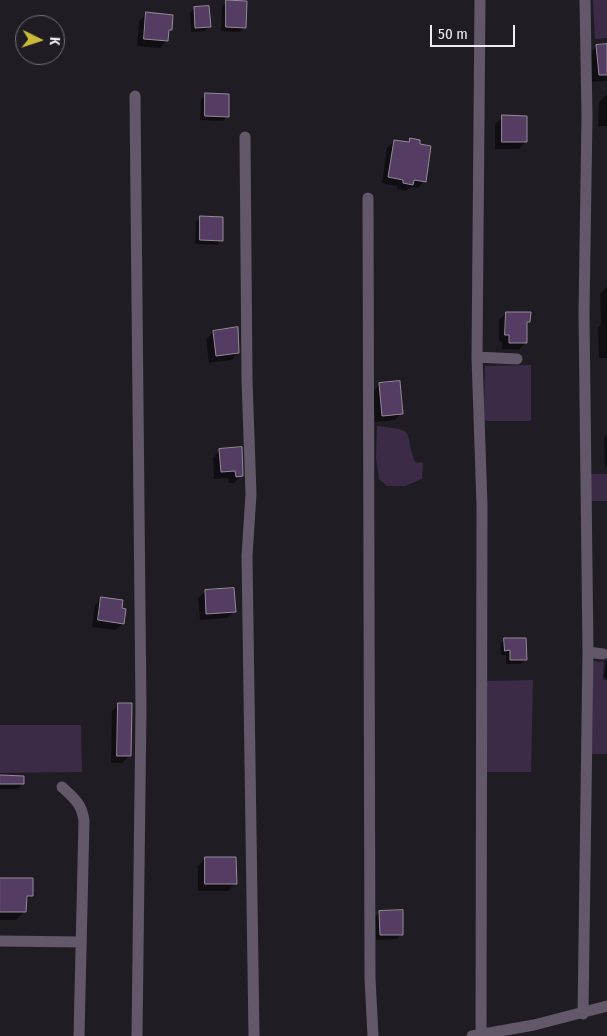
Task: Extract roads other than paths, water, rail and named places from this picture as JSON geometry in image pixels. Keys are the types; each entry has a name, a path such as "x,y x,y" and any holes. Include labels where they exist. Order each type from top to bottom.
{"street":[{"path":"480,0 477,357 482,505 477,1036 583,1014 607,1006"},
{"path":"583,1014 588,652 584,314 587,116 585,0"},
{"path":"135,96 141,709 137,1036"},
{"path":"246,137 247,380 251,494 247,556 254,1036"},
{"path":"368,198 370,968 374,1036"},
{"path":"477,357 517,359"},
{"path":"588,652 603,654"},
{"path":"62,787 78,801 83,810 79,1036"},
{"path":"0,941 81,942"}]}
